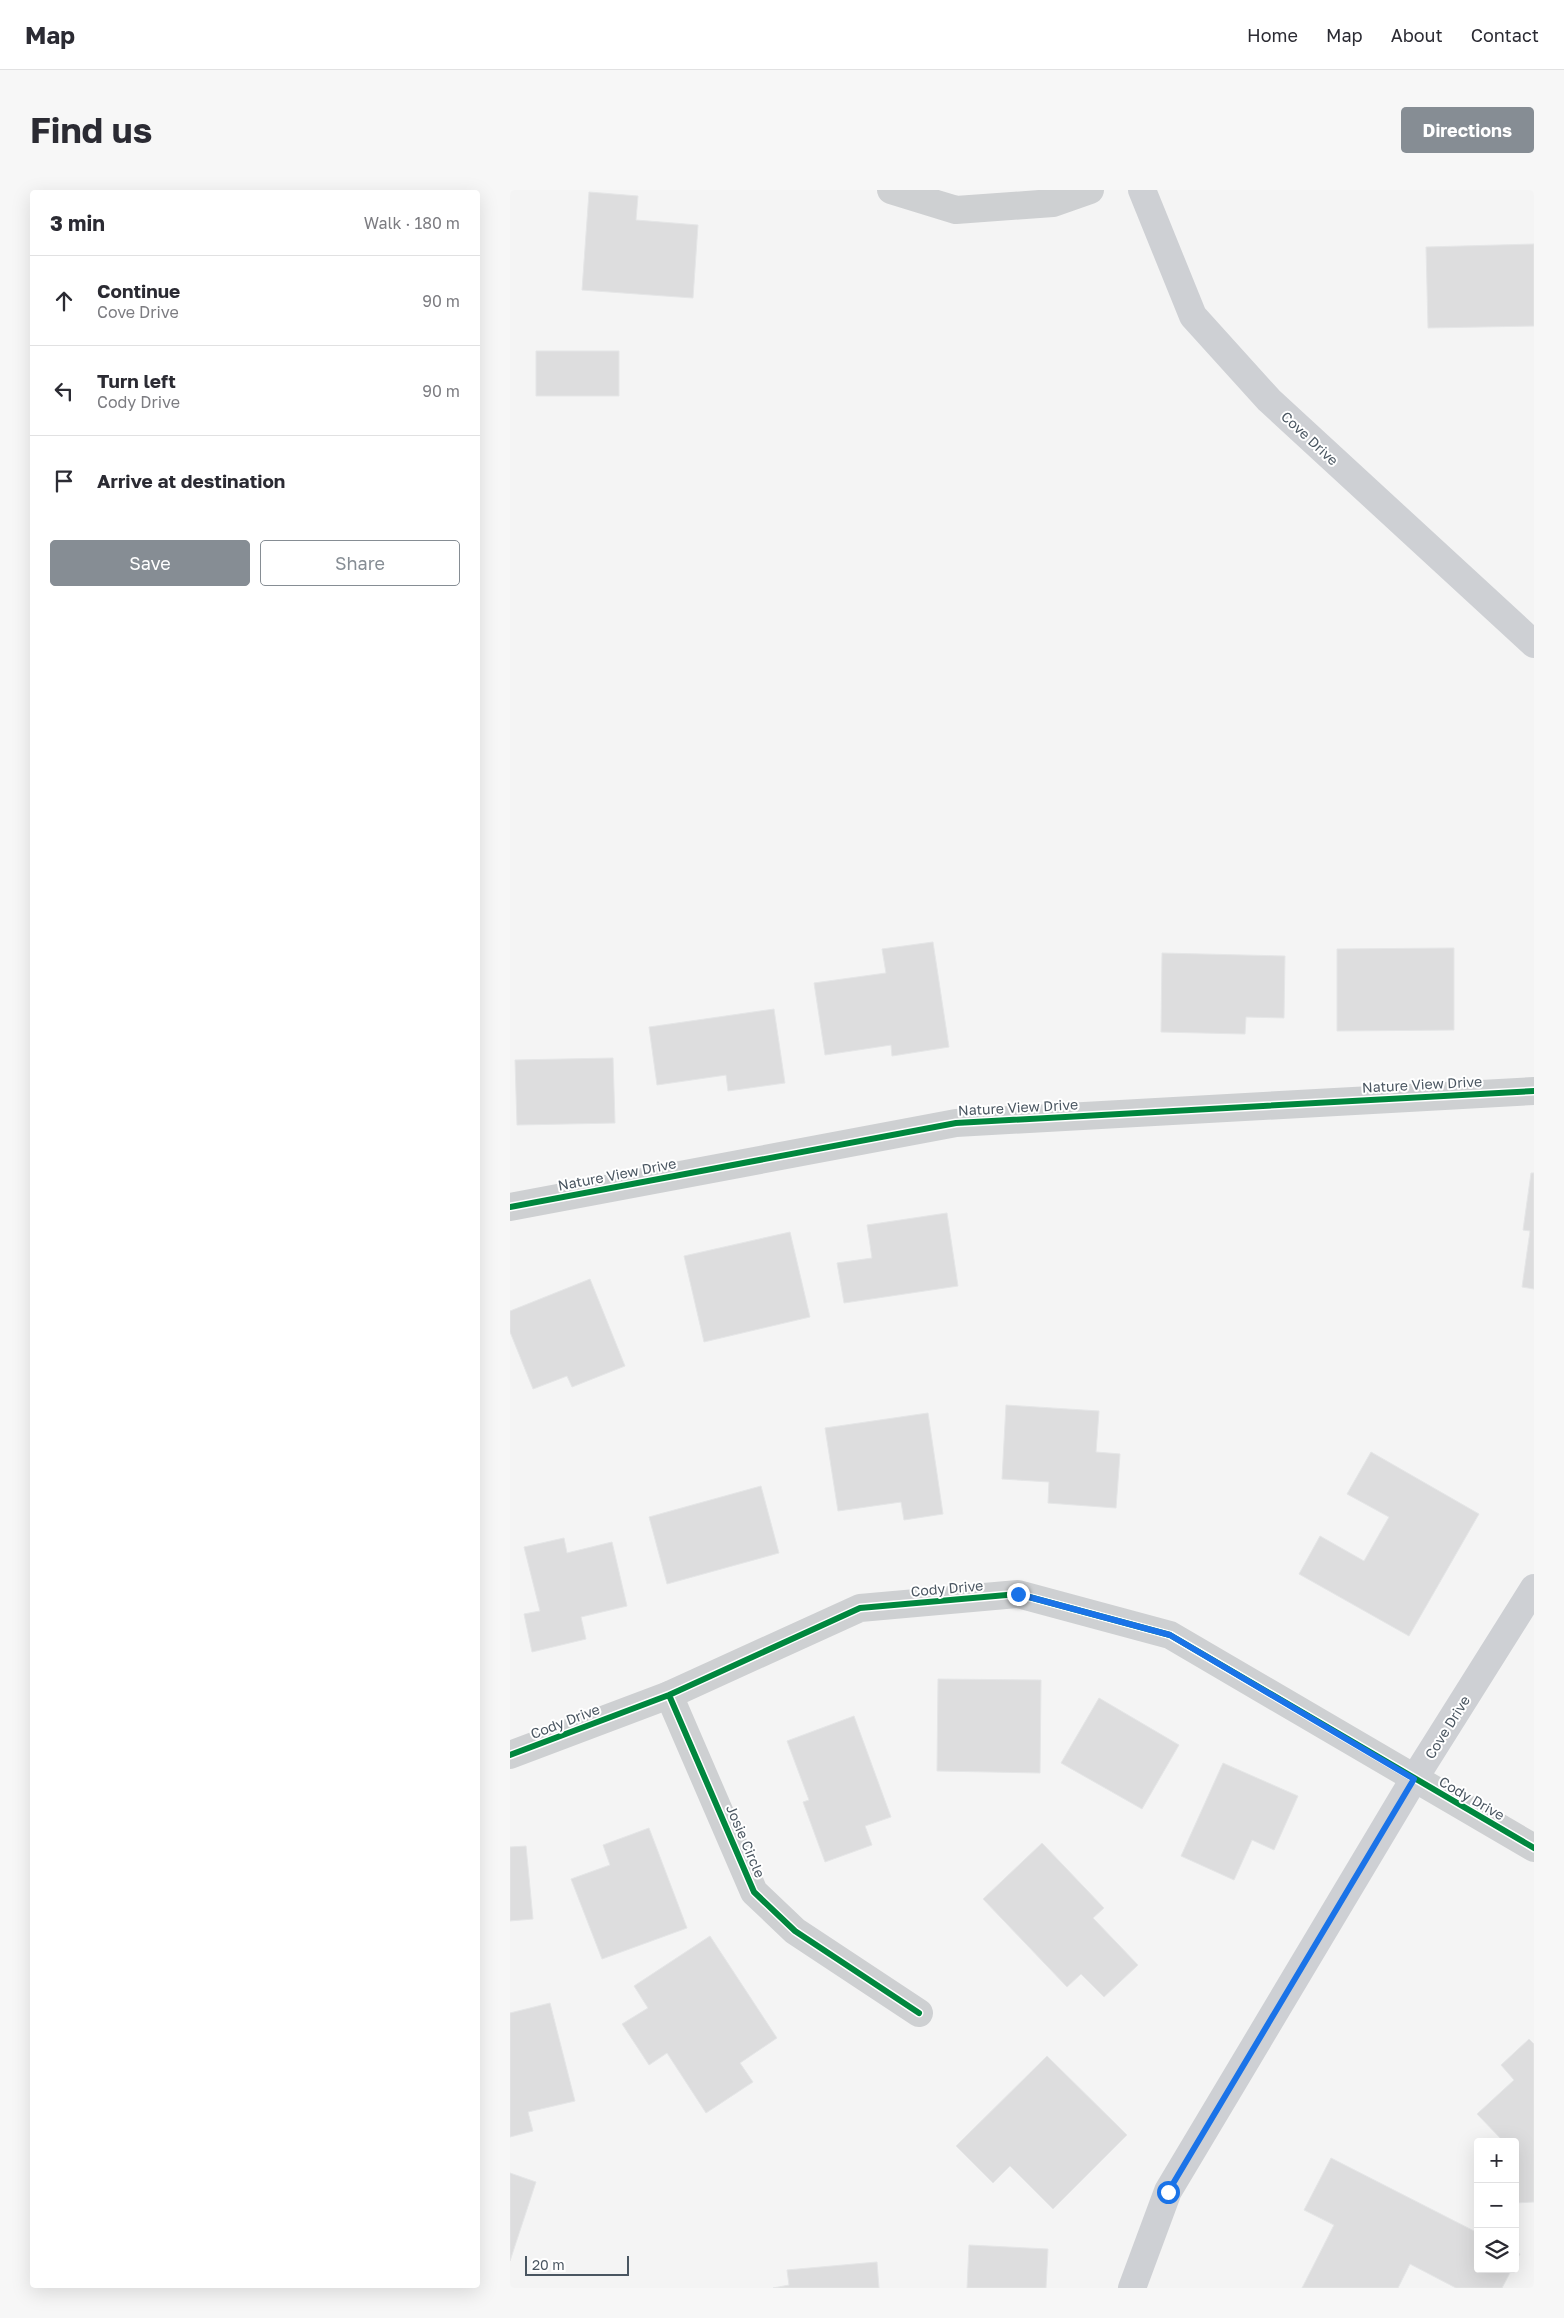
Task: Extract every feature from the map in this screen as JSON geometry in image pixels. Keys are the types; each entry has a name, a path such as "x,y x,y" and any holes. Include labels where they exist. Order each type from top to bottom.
{"main road":[{"name":"Cove Drive","path":"1142,190 1193,316 1269,400 1534,644"},
{"name":"Cove Drive","path":"1132,2288 1168,2192 1414,1779 1534,1588"}],"street":[{"path":"891,190 956,210 1053,203 1090,190"},
{"name":"Nature View Drive","path":"510,1208 956,1123 1534,1091"},
{"name":"Cody Drive","path":"510,1755 669,1695 860,1608 1018,1594 1170,1635 1534,1848"},
{"name":"Josie Circle","path":"669,1695 754,1892 796,1931 919,2013"}],"building":[{"path":"589,192 638,196 636,220 698,225 693,298 582,290"},
{"path":"1534,244 1534,326 1428,328 1426,247"},
{"path":"536,351 619,351 619,396 536,396"},
{"path":"933,942 949,1047 892,1056 891,1045 825,1055 814,983 886,973 882,949"},
{"path":"1454,948 1454,1030 1337,1031 1337,949"},
{"path":"1162,953 1285,956 1284,1018 1246,1017 1245,1034 1161,1032"},
{"path":"774,1009 785,1083 728,1091 726,1075 657,1085 649,1027"},
{"path":"613,1058 615,1123 517,1125 515,1060"},
{"path":"1531,1173 1534,1173 1534,1289 1522,1287 1530,1231 1523,1230"},
{"path":"947,1213 958,1286 844,1303 837,1263 872,1258 867,1225"},
{"path":"790,1232 810,1317 704,1342 684,1256"},
{"path":"590,1279 625,1366 572,1387 567,1376 533,1389 510,1332 510,1311"},
{"path":"1006,1405 1099,1411 1096,1452 1120,1454 1116,1508 1048,1503 1049,1482 1002,1479"},
{"path":"928,1413 943,1514 904,1520 901,1502 838,1511 825,1428"},
{"path":"1371,1452 1479,1514 1409,1636 1299,1574 1320,1536 1364,1561 1389,1517 1347,1494"},
{"path":"761,1486 779,1553 667,1584 649,1517"},
{"path":"564,1538 567,1553 612,1542 627,1606 581,1617 586,1639 532,1652 524,1614 540,1611 524,1547"},
{"path":"938,1679 1041,1680 1040,1773 937,1771"},
{"path":"1099,1698 1179,1745 1142,1809 1061,1763"},
{"path":"854,1716 891,1817 865,1826 872,1845 825,1862 803,1802 809,1800 787,1741"},
{"path":"1223,1763 1298,1796 1274,1850 1252,1840 1234,1880 1181,1856"},
{"path":"649,1828 687,1928 602,1959 571,1879 610,1865 603,1845"},
{"path":"1042,1843 1104,1908 1093,1918 1138,1965 1104,1997 1081,1974 1067,1987 983,1899"},
{"path":"526,1846 533,1919 510,1921 510,1847"},
{"path":"710,1936 777,2038 740,2063 753,2082 706,2113 667,2053 649,2065 622,2024 648,2008 634,1986"},
{"path":"550,2003 575,2101 528,2112 533,2131 510,2137 510,2013"},
{"path":"1529,2039 1534,2044 1534,2202 1519,2203 1519,2138 1500,2138 1477,2114 1514,2080 1501,2065"},
{"path":"1047,2056 1127,2135 1053,2209 1010,2166 993,2183 956,2146"},
{"path":"1331,2158 1474,2231 1474,2273 1510,2273 1502,2288 1456,2288 1410,2264 1398,2288 1302,2288 1334,2225 1304,2210"},
{"path":"510,2173 536,2182 510,2261"},
{"path":"969,2245 1048,2249 1046,2288 967,2288"},
{"path":"877,2262 879,2288 773,2288 789,2285 787,2270"}],"cycle path":[{"path":"510,1207 956,1123 1534,1091"},
{"path":"510,1755 669,1695 860,1608 1018,1594 1170,1635 1534,1848"},
{"path":"669,1695 754,1892 795,1931 919,2013"}],"route":[{"path":"1018,1594 1170,1635 1414,1779 1168,2192"}]}
